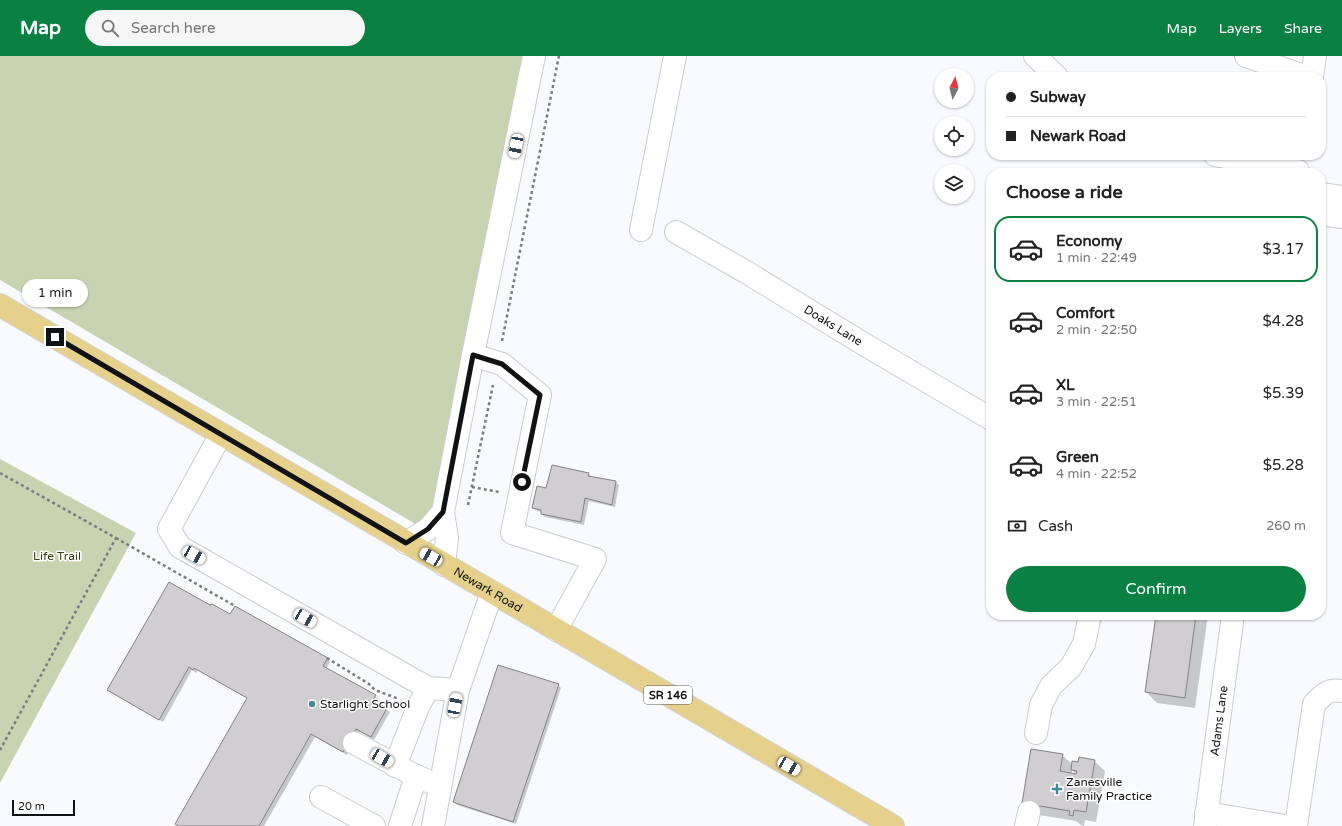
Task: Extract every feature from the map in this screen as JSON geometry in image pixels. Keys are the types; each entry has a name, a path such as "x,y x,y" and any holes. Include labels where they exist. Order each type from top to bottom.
{"main road":[{"name":"Newark Road","path":"0,305 893,826"}],"street":[{"path":"444,565 447,538 443,512 473,355 534,56"},
{"path":"641,230 676,56"},
{"path":"1035,56 1052,72"},
{"path":"1246,56 1292,72"},
{"path":"1313,72 1315,56"},
{"path":"1253,160 1299,166"},
{"path":"1326,195 1342,197"},
{"path":"1326,215 1342,217"},
{"name":"Doaks Lane","path":"676,232 746,272 986,416"},
{"path":"473,355 502,364 540,395 512,533 595,559 556,630"},
{"path":"221,434 169,530 180,547 428,688 458,690"},
{"path":"406,543 428,529 443,512"},
{"path":"433,826 458,690 492,592"},
{"path":"1036,733 1042,705 1051,686 1071,667 1084,644 1089,620"},
{"name":"Adams Lane","path":"1206,820 1232,620"},
{"path":"395,766 418,707 428,688"},
{"path":"1296,826 1314,704 1325,693 1335,690 1342,691"},
{"path":"354,743 395,766 440,786"},
{"path":"400,826 416,776"},
{"path":"321,797 374,826"},
{"path":"1206,820 1285,826"}],"path":[{"path":"467,510 559,56"},
{"path":"0,473 235,606"},
{"path":"472,487 519,496"},
{"path":"0,750 116,538"}],"green space":[{"path":"0,56 523,56 430,517 419,526 0,280"},
{"name":"Life Trail","path":"0,459 136,533 0,783"}],"building":[{"path":"552,465 589,473 588,476 616,481 612,505 585,498 581,522 541,514 541,510 532,508 537,486 546,488"},
{"name":"Starlight School","path":"169,582 210,605 212,604 230,614 235,606 328,658 323,666 376,695 373,700 387,708 371,737 356,729 343,752 311,734 259,826 179,826 175,824 247,698 194,668 193,670 189,667 159,720 107,690"},
{"path":"1155,620 1195,620 1185,698 1145,692"},
{"path":"498,665 559,684 513,822 453,802"},
{"name":"Zanesville Family Practice","path":"1031,749 1063,754 1060,771 1076,774 1077,771 1071,770 1072,761 1078,762 1079,757 1095,760 1086,812 1074,810 1073,816 1069,815 1070,811 1022,803"}],"place":[{"name":"Starlight School","path":"312,704"},
{"name":"Zanesville Family Practice","path":"1057,789"}],"route":[{"path":"55,337 406,543 428,529 443,512 473,355 502,364 540,395 522,482"}]}
